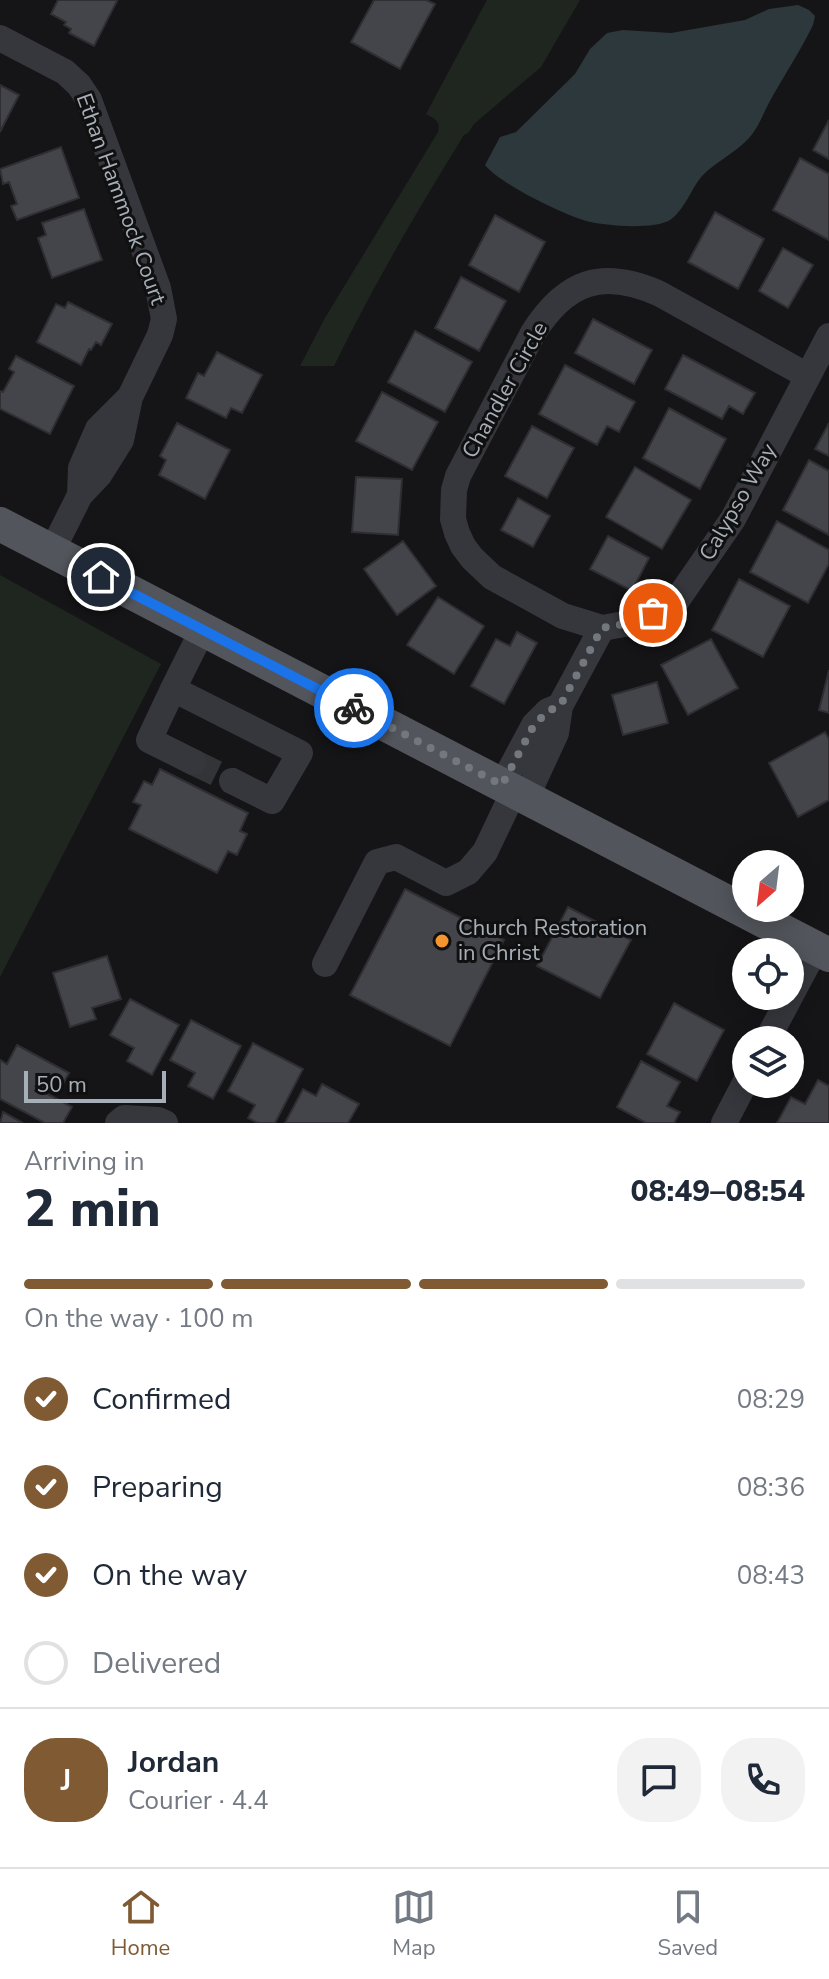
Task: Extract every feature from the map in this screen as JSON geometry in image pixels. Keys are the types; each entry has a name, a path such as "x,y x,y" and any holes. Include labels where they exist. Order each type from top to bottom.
{"main road":[{"path":"0,524 822,952"}],"street":[{"name":"Ethan Hammock Court","path":"0,38 65,72 89,100 158,288 164,319 160,335 130,397 121,440 99,475 80,495 52,551"},
{"name":"Chandler Circle","path":"602,628 563,616 492,577 463,546 453,519 458,476 545,315 567,294 589,283 623,281 660,294 808,376"},
{"name":"Calypso Way","path":"602,628 630,623 675,603 733,519 829,336"},
{"path":"188,622 173,689 149,740 193,762"},
{"path":"325,964 377,862 396,857 446,883 468,872 485,852 514,791 556,733 560,706 602,628"},
{"path":"173,689 300,753 272,801 232,781"},
{"path":"776,1026 822,952"},
{"path":"724,1123 737,1098"},
{"path":"118,1123 124,1118 165,1123"}],"shaded area":[{"path":"487,0 580,0 541,67 464,135 396,249 334,366 300,366 325,318 438,132 438,123 426,114"},
{"path":"798,5 815,16 813,25 757,127 741,146 703,175 680,211 670,220 641,226 586,221 532,198 485,165 500,137 516,132 575,74 590,49 607,33 623,30 671,33 745,20 769,9"},
{"path":"0,575 161,664 0,977"}],"building":[{"path":"58,0 117,1 94,46 69,33 71,29 64,25 66,22 51,14"},
{"path":"374,0 426,0 435,4 400,69 351,42"},
{"path":"0,85 19,95 0,132"},
{"path":"829,120 829,159 813,150"},
{"path":"61,147 79,198 17,220 11,206 17,204 9,182 3,184 0,169"},
{"path":"800,158 829,174 829,240 773,210"},
{"path":"84,209 102,260 52,278 38,238 46,235 42,223"},
{"path":"715,212 764,239 738,289 688,262"},
{"path":"495,215 545,242 519,292 469,265"},
{"path":"783,248 813,265 788,308 759,291"},
{"path":"461,277 506,301 479,351 435,328"},
{"path":"68,302 112,324 101,345 96,342 89,349 81,365 37,342 56,304 65,308"},
{"path":"593,319 652,350 634,384 575,353"},
{"path":"415,331 472,362 445,412 388,382"},
{"path":"217,352 262,375 242,413 231,408 226,418 186,398 198,373 204,376"},
{"path":"683,355 755,393 743,414 729,406 722,419 665,389"},
{"path":"16,356 74,386 50,434 0,409 0,391 3,392 14,372 9,369"},
{"path":"565,365 635,402 619,432 607,426 597,445 539,414"},
{"path":"382,392 438,422 412,470 356,441"},
{"path":"669,408 726,439 700,489 643,458"},
{"path":"177,423 230,450 205,499 159,475 166,460 160,456"},
{"path":"829,423 829,456 815,449"},
{"path":"532,426 574,448 547,498 505,476"},
{"path":"809,460 829,471 829,535 783,510"},
{"path":"635,467 691,500 662,549 606,517"},
{"path":"356,477 402,479 398,535 352,532"},
{"path":"518,498 550,516 533,547 501,530"},
{"path":"777,521 829,550 829,564 808,603 750,572"},
{"path":"608,536 649,558 632,591 590,569"},
{"path":"403,541 436,586 397,615 364,569"},
{"path":"739,579 790,606 763,657 712,630"},
{"path":"438,597 484,626 454,674 407,645"},
{"path":"517,632 537,643 504,704 471,686 496,639 510,646"},
{"path":"711,639 738,688 688,715 661,665"},
{"path":"829,670 829,713 819,710"},
{"path":"657,682 668,723 623,735 612,695"},
{"path":"825,732 829,739 829,800 798,817 769,763"},
{"path":"160,769 248,813 240,831 247,834 237,855 228,851 217,873 129,829 141,805 133,802 144,781 152,785"},
{"path":"405,889 504,940 450,1046 350,995"},
{"path":"568,907 631,940 600,998 537,966"},
{"path":"107,956 121,999 92,1008 96,1019 70,1027 53,973"},
{"path":"130,999 179,1025 152,1075 127,1061 134,1048 110,1035"},
{"path":"674,1003 724,1030 697,1081 647,1054"},
{"path":"191,1020 241,1046 213,1099 188,1086 195,1073 170,1060"},
{"path":"253,1043 303,1069 275,1123 258,1123 248,1118 255,1105 228,1091"},
{"path":"17,1045 69,1073 63,1084 54,1079 46,1093 72,1107 63,1123 45,1123 0,1099 0,1060 7,1064"},
{"path":"641,1061 680,1082 667,1106 680,1112 674,1123 646,1123 617,1107"},
{"path":"818,1080 829,1086 829,1123 777,1123 790,1098 805,1104"},
{"path":"322,1084 359,1104 348,1123 285,1123 303,1089 316,1096"},
{"path":"3,1112 23,1123 0,1123"}],"tunnel":[{"path":"193,762 232,781"}],"way so far":[{"path":"354,708 502,785 534,725 548,711 560,706 602,628 630,623 653,613"}],"place":[{"name":"Church Restoration in Christ","path":"442,941"}],"route":[{"path":"101,577 354,708"}]}
